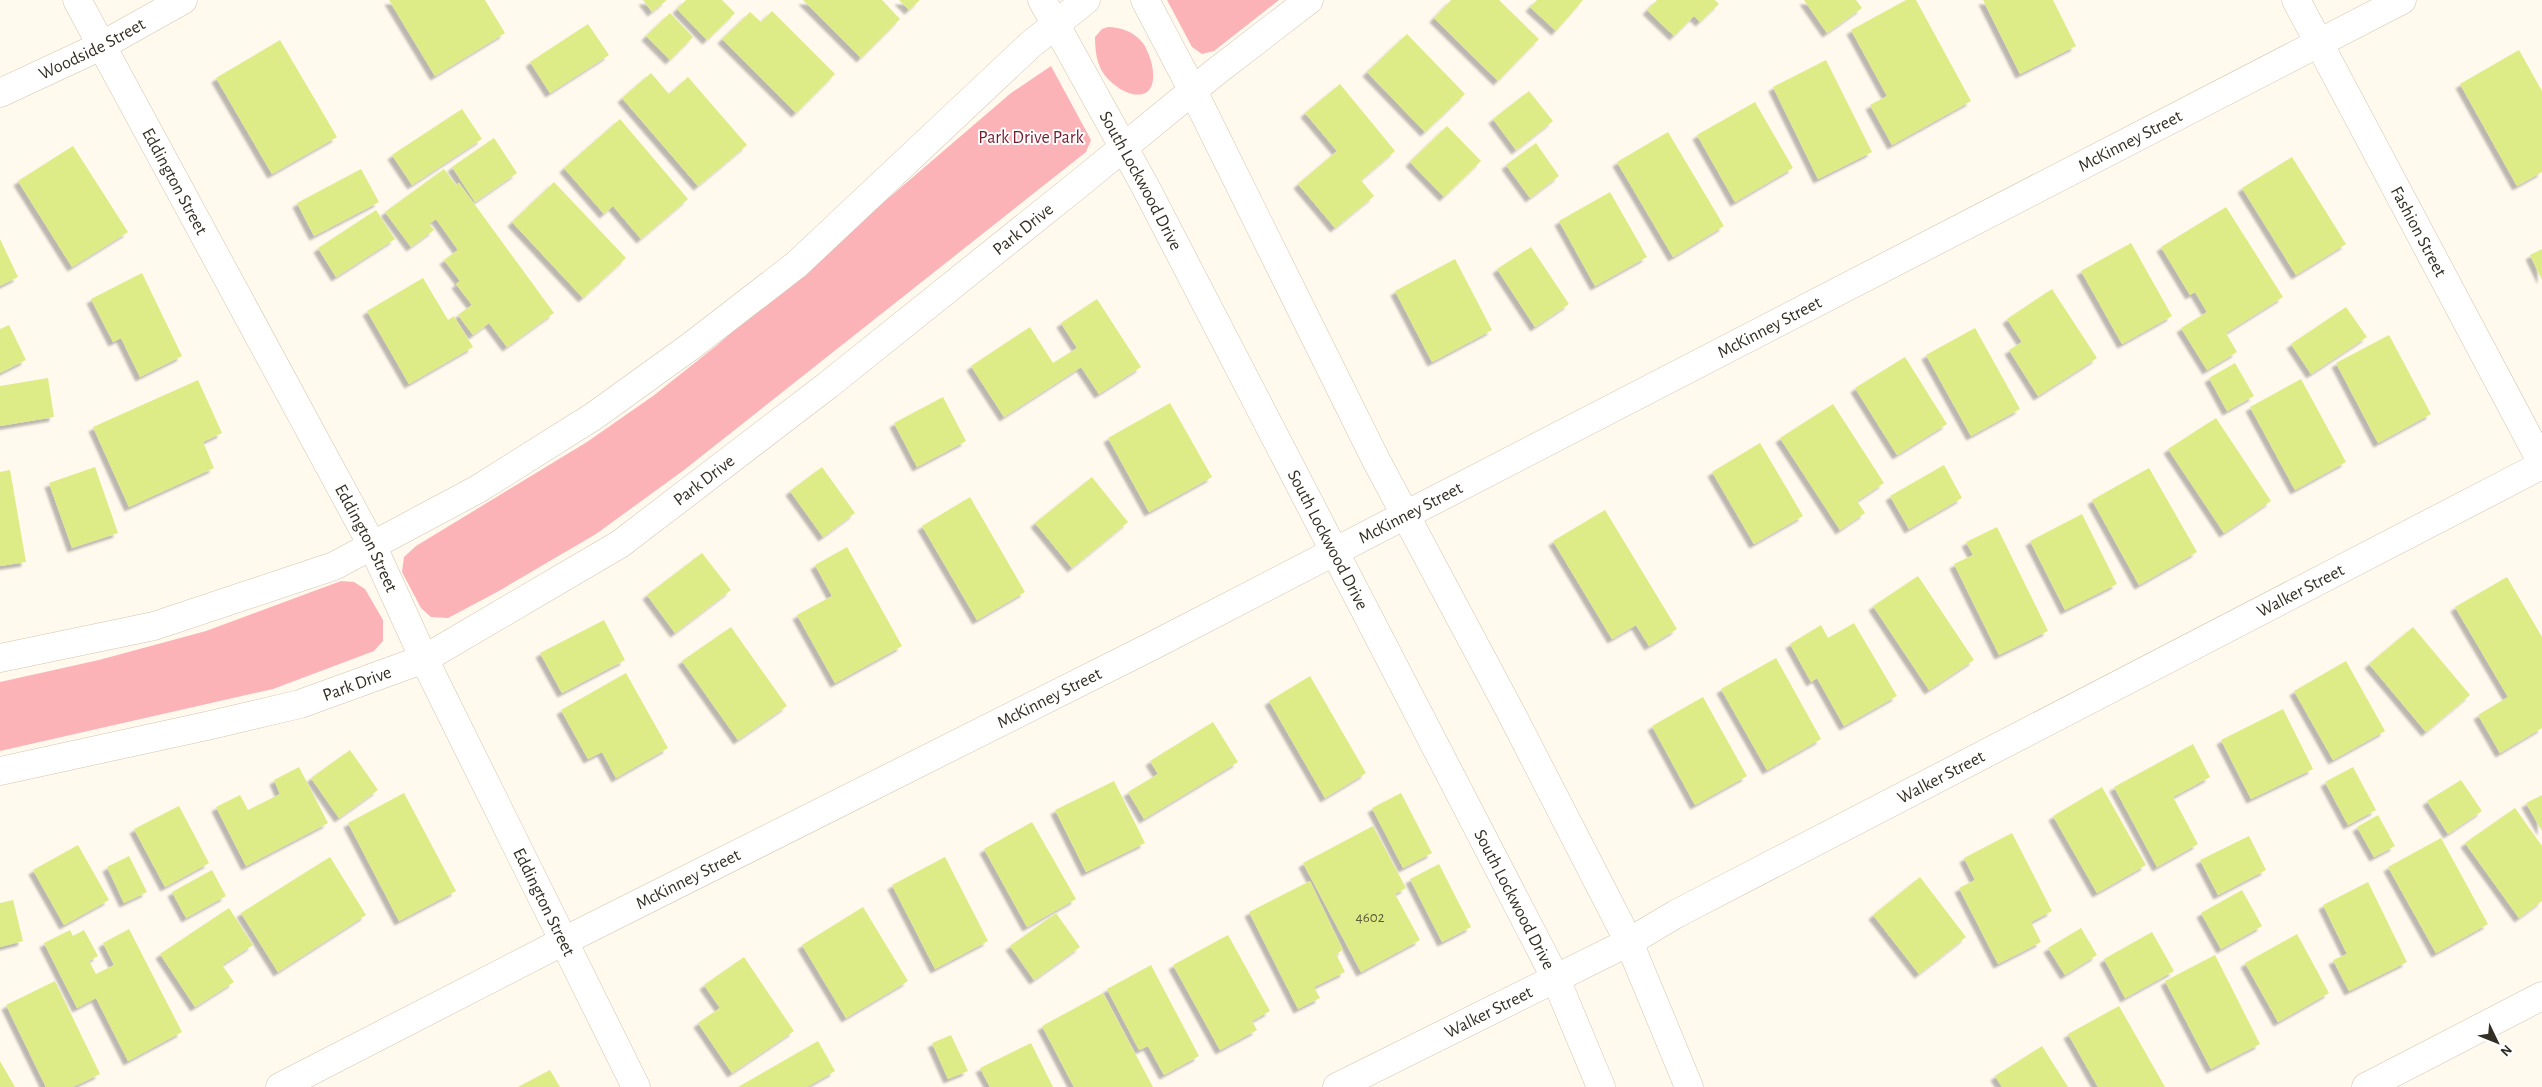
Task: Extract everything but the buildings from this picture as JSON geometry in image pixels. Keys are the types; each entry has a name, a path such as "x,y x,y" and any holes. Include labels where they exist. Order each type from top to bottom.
{"street":[{"name":"Eddington Street","path":"78,0 101,46 373,547 424,659 562,942 636,1087"},
{"name":"Woodside Street","path":"0,93 101,46 183,0"},
{"name":"South Lockwood Drive","path":"1042,0 1124,147 1555,977 1601,1087"},
{"path":"0,658 154,626 334,566 373,547 478,489 594,416 691,346 796,265 1030,46 1086,0"},
{"path":"1145,0 1193,91 1405,515 1510,711 1629,942 1689,1087"},
{"name":"Park Drive","path":"0,771 211,726 300,704 424,659 620,544 828,385 1308,0"},
{"name":"Fashion Street","path":"2296,0 2542,464"},
{"name":"McKinney Street","path":"280,1087 562,942 1152,646 2402,0"},
{"name":"Walker Street","path":"1337,1087 1555,977 1629,942 1676,914 2542,464"},
{"path":"2366,1087 2542,996"}],"green space":[{"path":"1167,0 1279,0 1214,51 1202,54 1192,47"},
{"path":"1108,27 1122,29 1131,33 1139,38 1145,47 1151,60 1153,74 1151,87 1147,92 1134,94 1127,92 1113,84 1103,73 1097,56 1095,37 1102,29"},
{"name":"Park Drive Park","path":"1051,66 1091,140 1086,152 684,470 596,534 497,592 448,618 431,617 421,608 402,572 404,557 416,546 587,442 653,396 716,346 1011,93"},
{"path":"341,581 354,582 365,589 383,620 383,641 374,651 273,689 0,751 0,682 99,660 206,631"}]}
